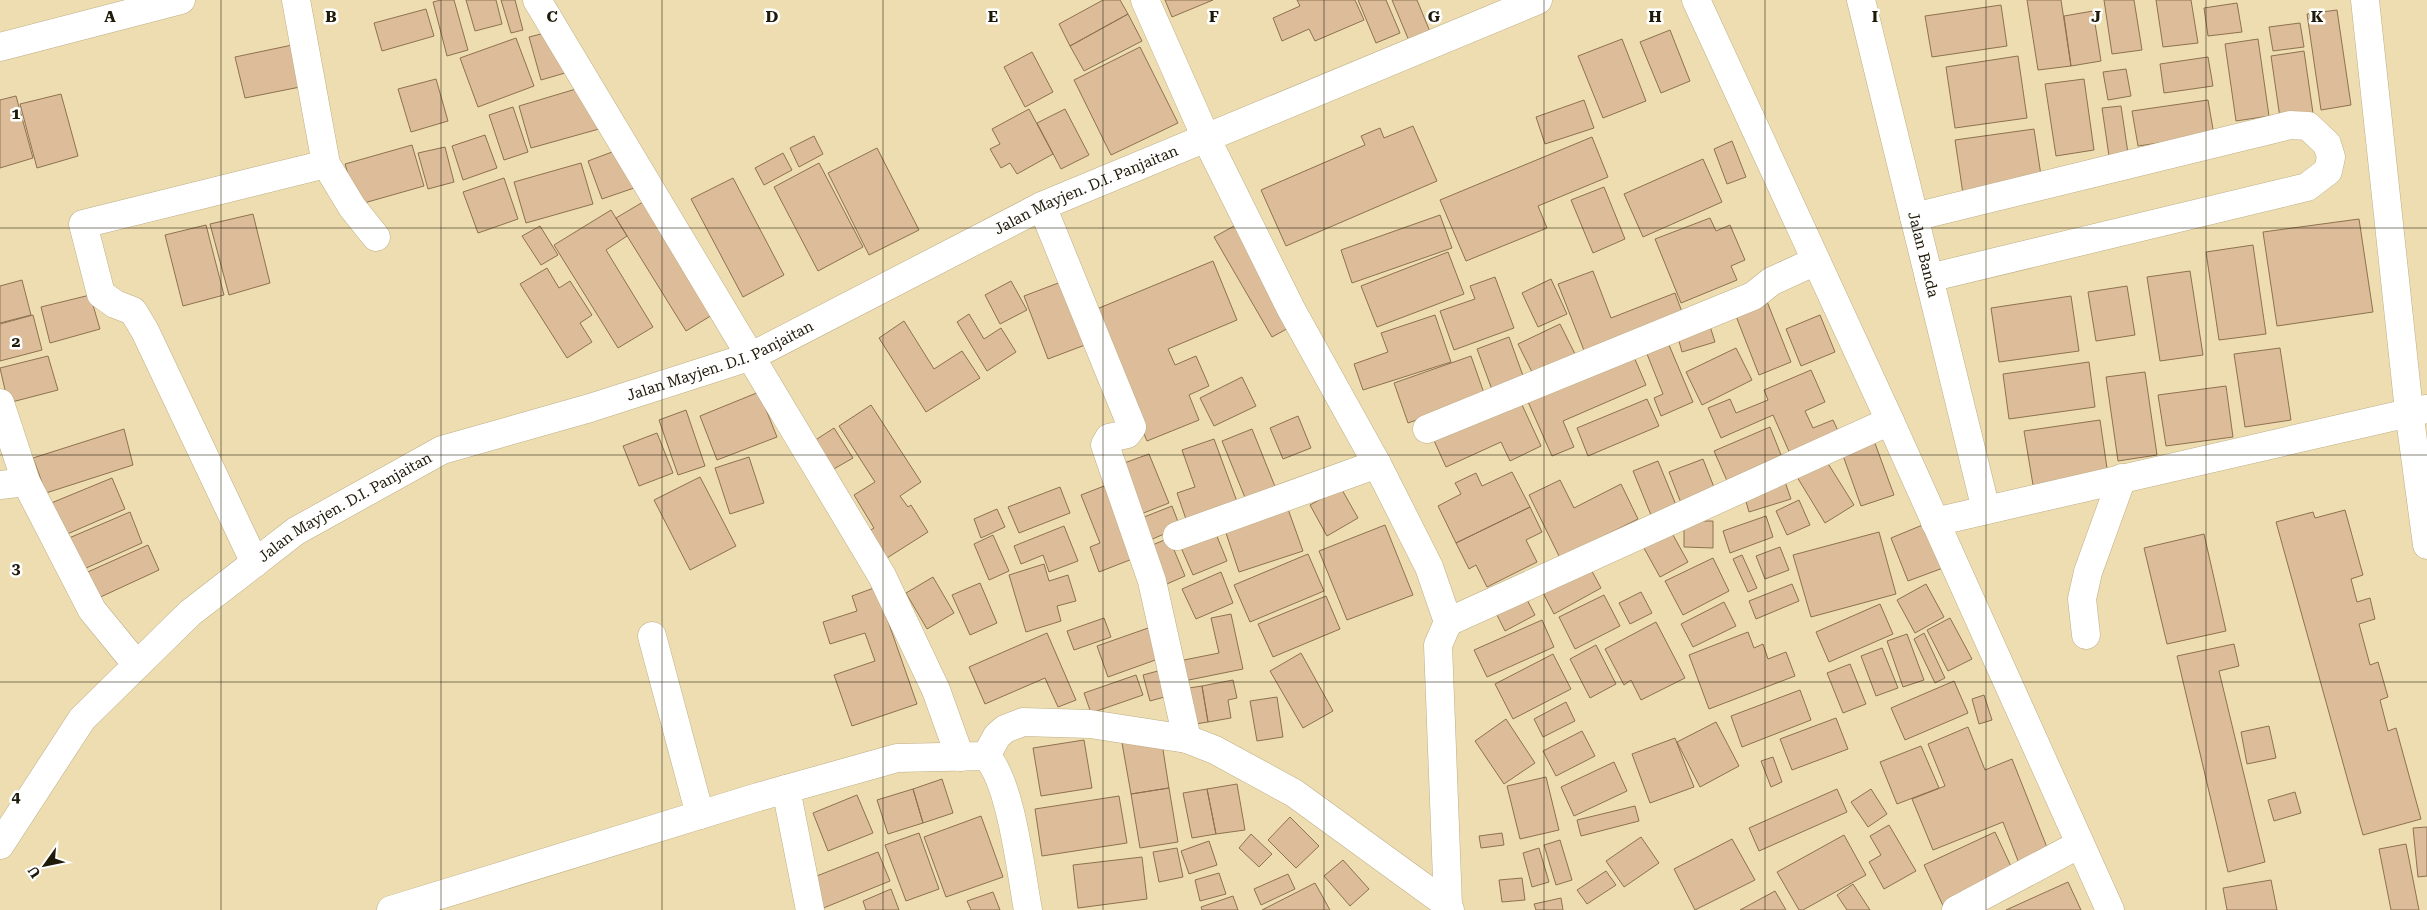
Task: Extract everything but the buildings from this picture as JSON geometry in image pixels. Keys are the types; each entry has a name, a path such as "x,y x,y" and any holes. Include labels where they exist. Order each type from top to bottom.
{"street":[{"path":"0,47 182,0"},
{"path":"296,0 326,164 352,207 376,237"},
{"path":"537,0 752,356 882,576 936,690 947,726 973,757 996,770 1006,796 1028,910"},
{"path":"1145,0 1206,138 1291,309 1377,464 1429,567 1448,622"},
{"name":"Jalan Mayjen. D.I. Panjaitan","path":"0,845 82,719 190,612 296,531 442,450 590,408 752,356 1042,206 1538,0"},
{"path":"1696,0 1890,421 2110,910"},
{"name":"Jalan Banda","path":"1861,0 1986,510"},
{"path":"2365,0 2418,410 2427,544"},
{"path":"1914,218 2290,125 2308,126 2327,144 2331,157 2328,171 2307,187 1929,278"},
{"path":"255,562 141,324 133,311 115,304 101,294 83,224 326,164"},
{"path":"1042,206 1132,427 1127,434 1109,438 1105,444 1152,581 1187,739"},
{"path":"1427,428 1753,296 1772,282 1816,261"},
{"path":"0,403 13,483 92,610 137,665"},
{"path":"1935,522 2418,410"},
{"path":"1449,907 1438,645 1448,622 1890,421"},
{"path":"1177,536 1377,464"},
{"path":"2086,635 2082,599 2088,572 2122,478"},
{"path":"652,636 700,815"},
{"path":"391,910 786,789 897,758 973,757 1001,733 1023,722 1090,724 1187,739 1216,750 1294,794 1449,907"},
{"path":"786,789 810,910"},
{"path":"1956,910 2080,844"}]}
